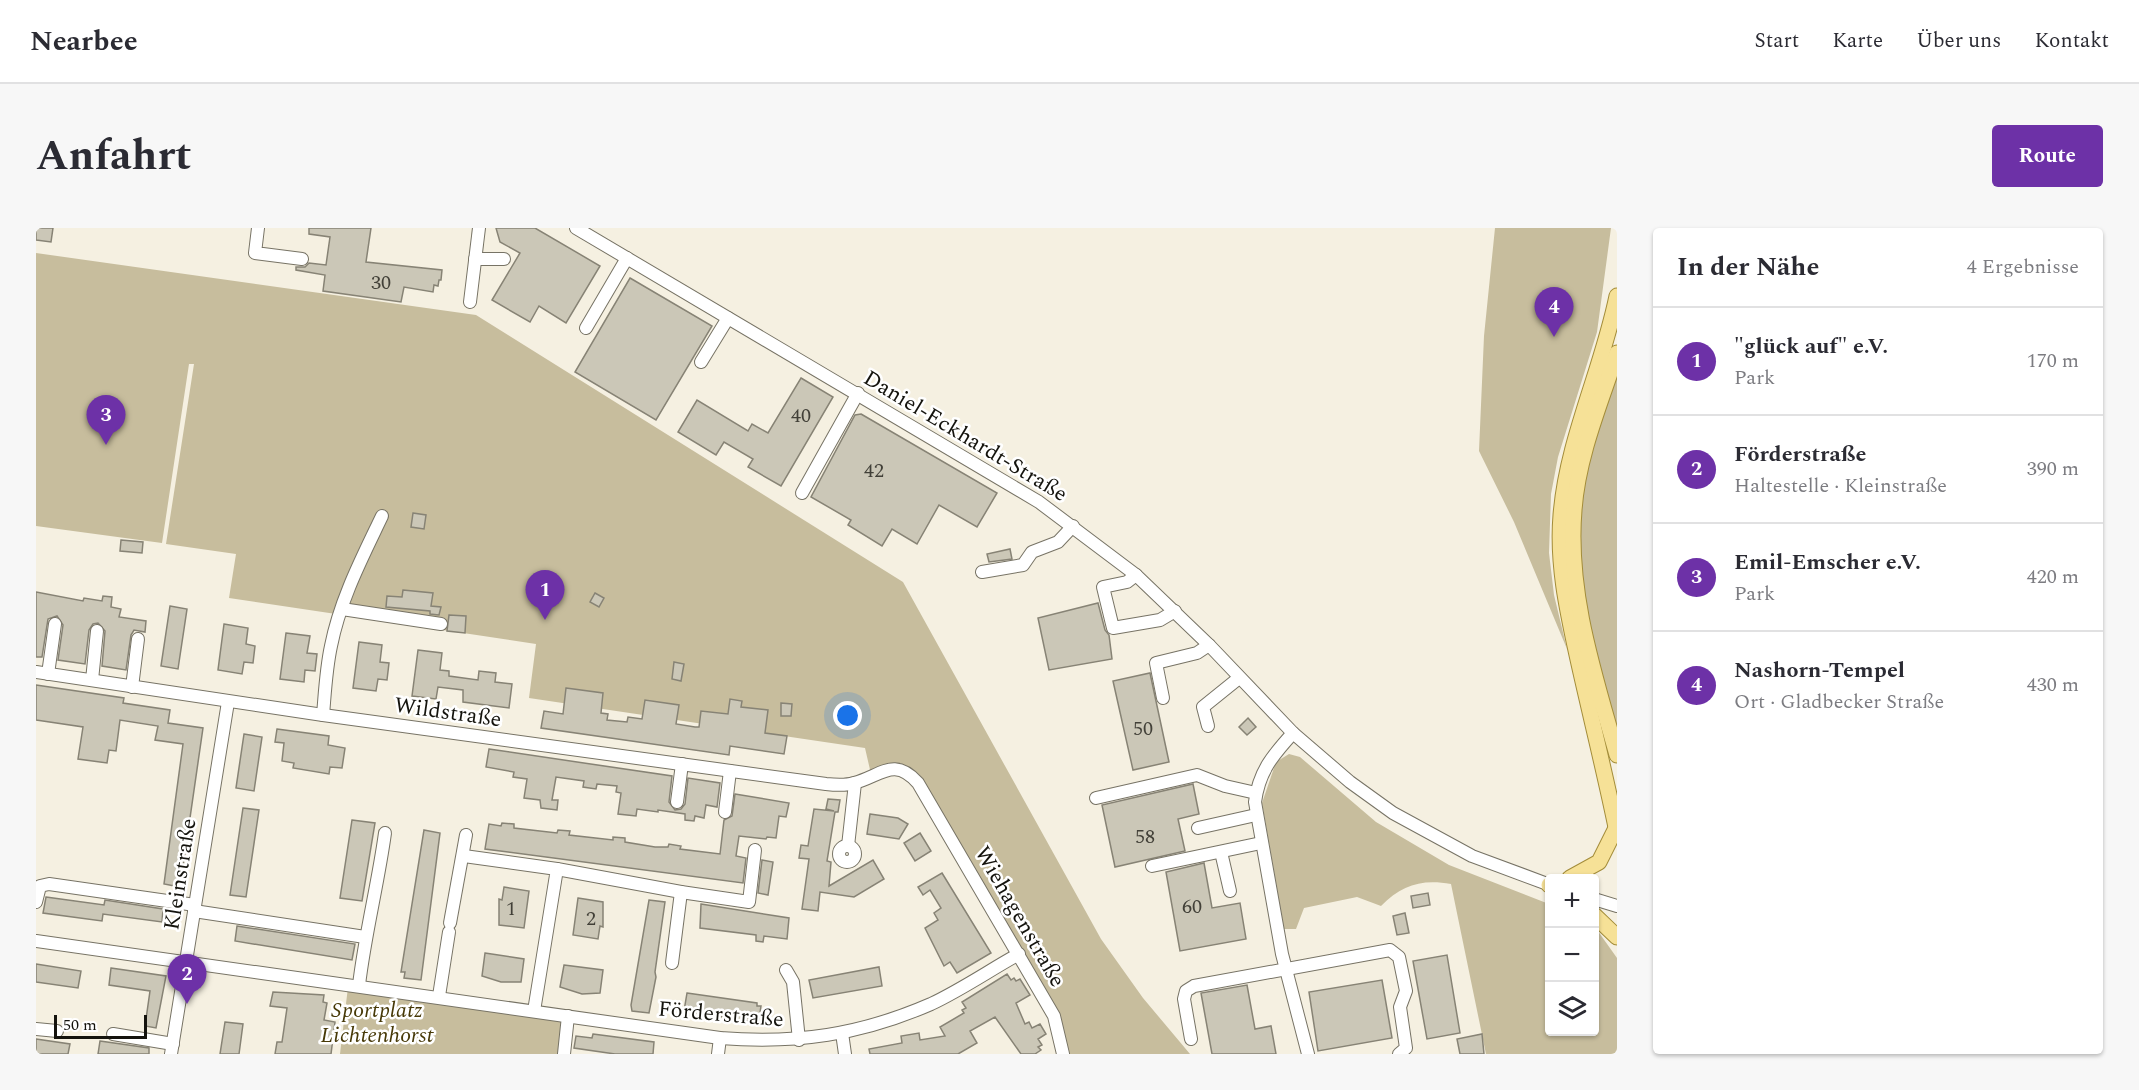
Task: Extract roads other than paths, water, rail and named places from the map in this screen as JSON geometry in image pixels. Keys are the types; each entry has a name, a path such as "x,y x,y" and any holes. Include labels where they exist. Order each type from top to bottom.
{"main road":[{"path":"1579,874 1599,862 1617,830 1569,618 1560,547 1561,515 1571,455 1610,330 1617,296"},
{"path":"1617,353 1580,472 1573,537 1574,575 1588,652 1617,755"},
{"path":"1599,918 1617,937"}],"street":[{"path":"258,228 255,252 302,259"},
{"path":"470,302 479,228"},
{"name":"Daniel-Eckhardt-Straße","path":"576,228 1010,482 1072,525 1136,575 1209,645 1293,733 1350,782 1393,813 1472,856 1545,883"},
{"path":"586,328 627,258"},
{"path":"475,259 504,259"},
{"path":"701,362 728,318"},
{"path":"802,493 858,393"},
{"path":"323,715 331,645 348,590 382,516"},
{"path":"982,572 1023,565 1032,552 1058,543 1072,525"},
{"path":"1136,575 1127,582 1103,587 1113,628 1160,620 1175,611"},
{"path":"342,609 441,624"},
{"path":"42,673 56,624"},
{"path":"92,680 97,631"},
{"path":"132,687 138,639"},
{"path":"1163,698 1156,663 1197,653 1209,645"},
{"name":"Wildstraße","path":"42,673 228,702 826,784 855,783 887,769 902,770 918,783 930,803"},
{"path":"1208,726 1203,707 1239,678"},
{"name":"Kleinstraße","path":"172,1049 228,702"},
{"path":"1293,733 1268,760 1259,778 1256,815 1282,954 1294,992 1308,1054"},
{"path":"677,802 682,764"},
{"path":"725,812 730,771"},
{"path":"1096,798 1197,775 1225,786 1256,793"},
{"path":"848,846 855,783"},
{"name":"Wiehagenstraße","path":"930,803 1054,1016 1063,1054"},
{"path":"1198,828 1256,815"},
{"path":"359,986 365,937 375,902 386,833"},
{"path":"439,996 449,928 465,856 466,835"},
{"path":"1152,866 1261,843"},
{"path":"465,856 557,869 749,902 755,850"},
{"path":"1221,852 1230,891"},
{"path":"534,1011 557,869"},
{"path":"36,902 40,886 49,884 365,937"},
{"path":"672,963 681,892"},
{"path":"1599,901 1617,906"},
{"name":"Förderstraße","path":"36,941 439,996 720,1038 799,1040 842,1033 887,1021 932,1003 1019,954"},
{"path":"1191,1039 1184,999 1186,991 1194,986 1287,974 1390,950 1399,957 1406,991 1401,1007 1406,1048 1399,1054"},
{"path":"786,970 793,982 799,1040"},
{"path":"564,1054 568,1016"},
{"path":"36,1029 57,1031"},
{"path":"842,1033 845,1054"},
{"path":"113,1034 172,1049"},
{"path":"718,1054 720,1038"}],"place":[{"name":"Nashorn-Tempel","path":"1554,337"},
{"name":"Emil-Emscher e.V.","path":"106,445"},
{"name":"\"glück auf\" e.V.","path":"545,620"},
{"name":"Förderstraße","path":"187,1004"}],"park label":[{"name":"Sportplatz Lichtenhorst","path":"377,1022"}]}
